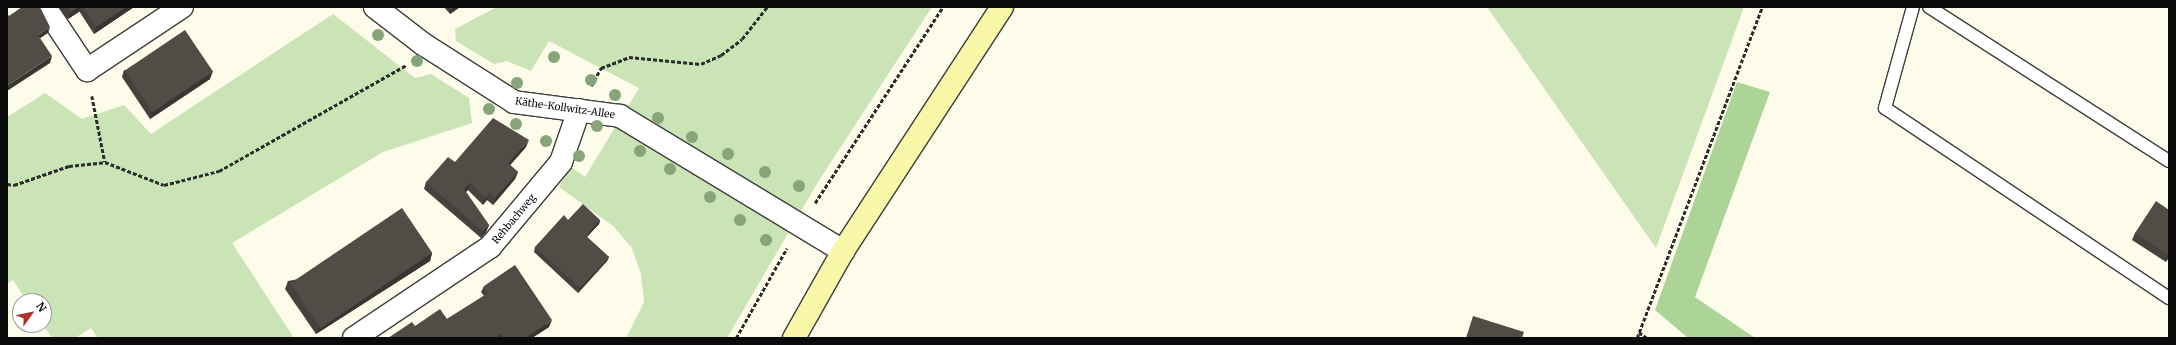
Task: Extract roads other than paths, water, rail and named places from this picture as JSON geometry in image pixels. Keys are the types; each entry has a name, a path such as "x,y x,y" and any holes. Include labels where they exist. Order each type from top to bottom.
{"street":[{"path":"45,7 87,70 182,7"},
{"name":"Käthe-Kollwitz-Allee","path":"374,7 422,44 514,102 620,116 843,251"},
{"path":"794,338 843,251 1002,7"},
{"name":"Rehbachweg","path":"354,338 490,247 561,162 579,110"}],"lane":[{"path":"1913,7 1885,108 2169,298"},
{"path":"1928,7 2169,161"}]}
